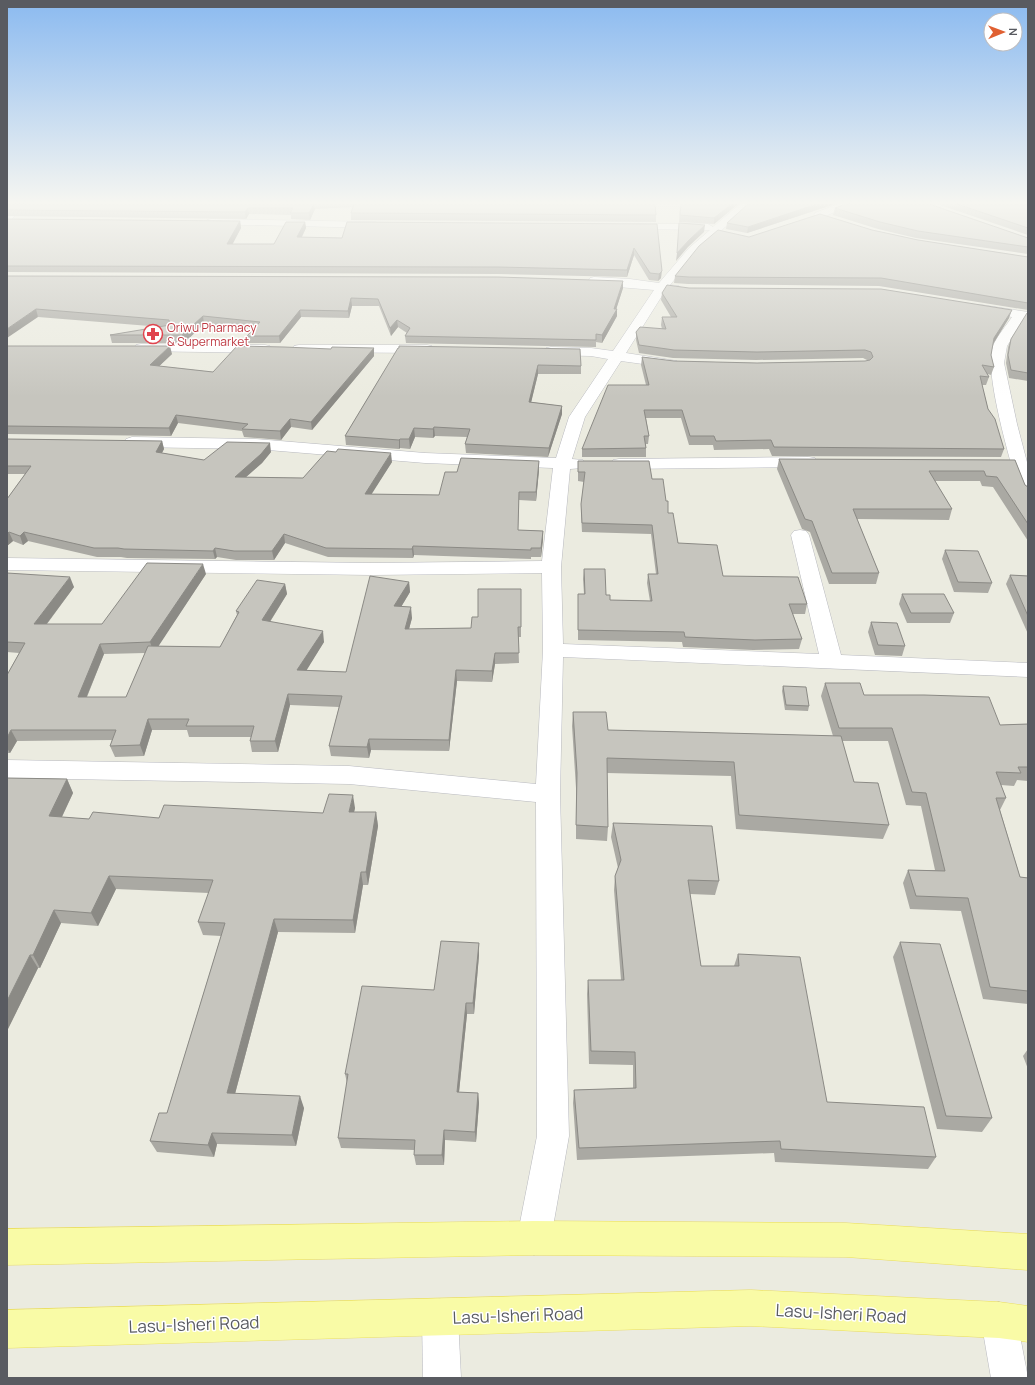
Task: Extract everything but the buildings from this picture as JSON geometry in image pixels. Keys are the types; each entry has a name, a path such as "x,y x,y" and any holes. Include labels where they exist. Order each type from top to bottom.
{"main road":[{"path":"7,1247 534,1238 846,1240 1028,1252"},
{"name":"Lasu-Isheri Road","path":"7,1329 751,1308 1014,1322"}],"street":[{"path":"534,1238 553,1136 548,794 552,650 551,567 562,464 577,417 661,288 677,269"},
{"path":"580,281 630,283 661,288 688,290"},
{"path":"973,307 1024,316 1000,346 997,364 1009,424 1011,464 1028,491"},
{"path":"128,348 440,349"},
{"path":"539,351 618,354 649,361 687,364"},
{"path":"116,442 256,444 425,458 562,464 824,462"},
{"path":"800,535 832,662"},
{"path":"7,564 372,569 551,567"},
{"path":"552,650 1028,670"},
{"path":"7,769 349,775 548,794"},
{"path":"440,1317 442,1378"},
{"path":"1010,1378 1014,1322"}],"place":[{"name":"Oriwu Pharmacy & Supermarket","path":"153,334"}]}
